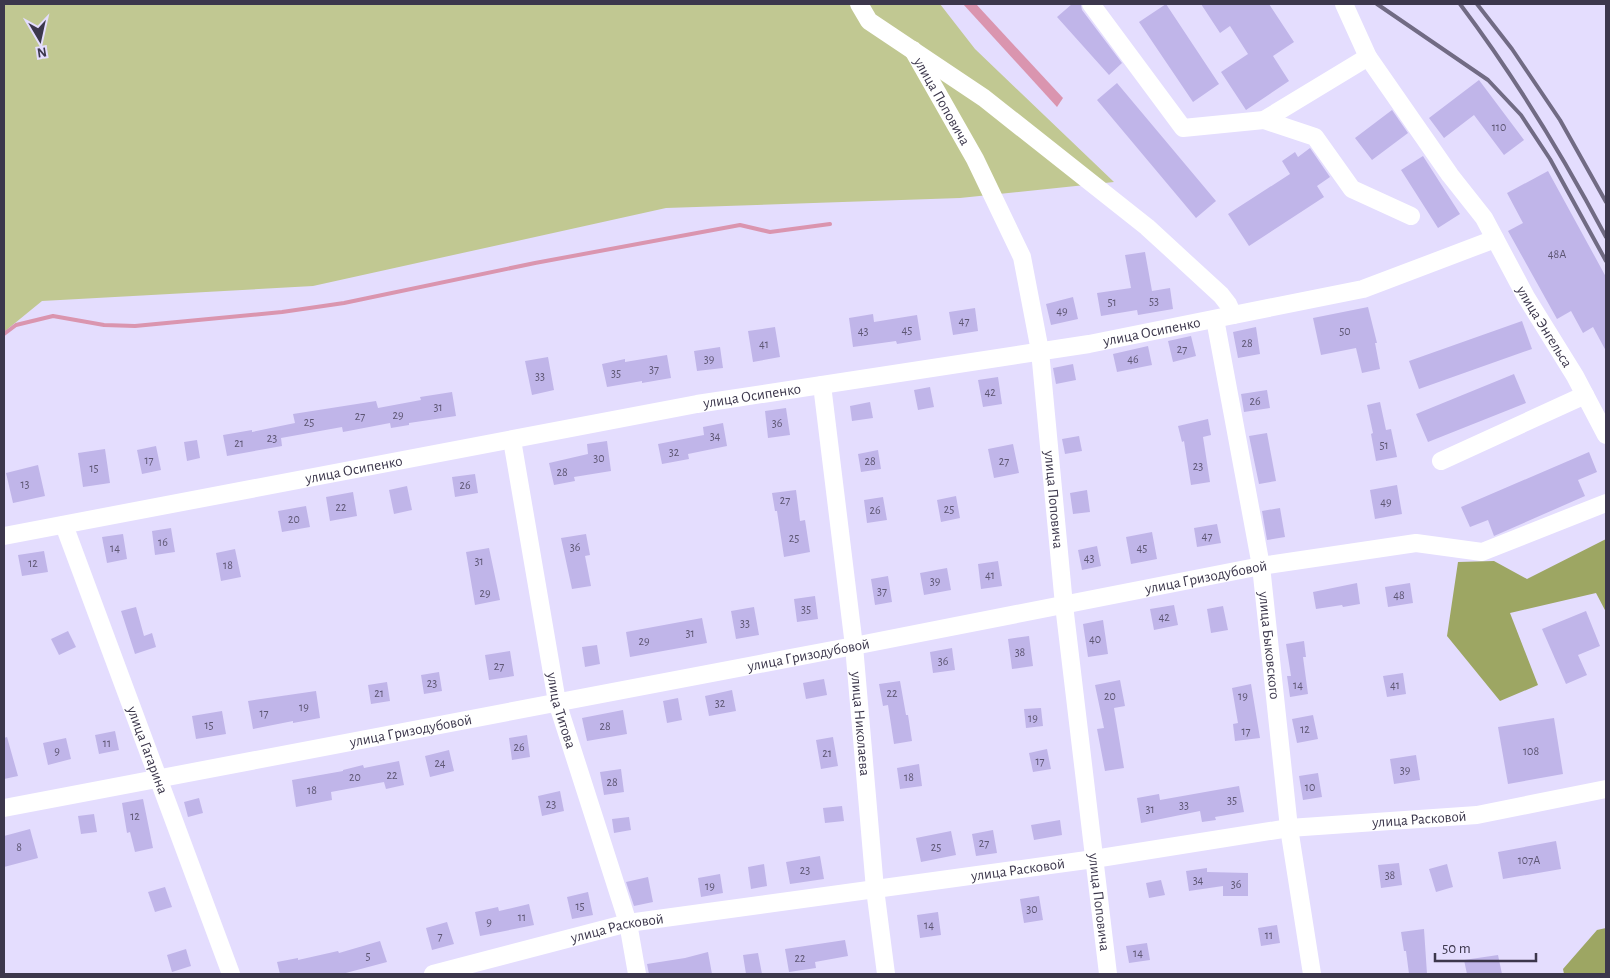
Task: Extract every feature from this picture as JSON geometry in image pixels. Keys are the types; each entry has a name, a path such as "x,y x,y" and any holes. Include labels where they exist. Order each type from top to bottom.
{"street":[{"path":"859,4 869,21 984,98 1147,227 1220,295 1228,304 1233,315"},
{"path":"1091,4 1183,128 1264,120 1315,137 1352,189 1411,216"},
{"name":"улица Энгельса","path":"1344,4 1368,57 1450,175 1484,218 1526,297 1585,395 1606,435"},
{"name":"улица Поповича","path":"913,50 975,159 1022,257 1040,351 1064,605 1108,974"},
{"path":"1264,120 1368,57"},
{"name":"улица Осипенко","path":"4,536 697,404 1089,344 1216,319 1364,289 1495,239"},
{"name":"улица Быковского","path":"1216,319 1261,566 1289,828 1312,974"},
{"name":"улица Николаева","path":"822,385 854,646 875,889 886,974"},
{"path":"1441,461 1585,395"},
{"name":"улица Титова","path":"512,440 557,702 628,923 637,974"},
{"name":"улица Гризодубовой","path":"4,808 854,646 1261,566 1416,543 1482,552 1606,503"},
{"name":"улица Гагарина","path":"64,525 231,974"},
{"name":"улица Расковой","path":"433,974 628,923 1094,859 1289,828 1477,815 1606,789"}],"green space":[{"path":"4,4 940,4 975,49 1114,182 960,198 666,208 313,286 42,301 4,332"},
{"path":"1606,539 1606,612 1596,593 1510,613 1538,685 1500,701 1447,636 1458,562 1494,561 1527,579"},
{"path":"1606,928 1606,974 1564,974 1563,969 1597,930"}],"shaded area":[{"path":"963,4 976,4 1063,98 1057,107"}],"building":[{"path":"1072,4 1081,5 1082,10 1122,63 1109,75 1057,17"},
{"path":"1166,4 1219,84 1193,102 1139,22"},
{"path":"1201,4 1269,4 1294,42 1273,56 1289,81 1246,110 1221,72 1248,54 1230,26 1220,33"},
{"path":"1479,80 1524,140 1504,155 1474,115 1444,138 1429,118"},
{"path":"1117,83 1216,201 1196,218 1097,100"},
{"path":"1392,110 1408,133 1372,160 1355,138"},
{"path":"1310,148 1330,177 1317,186 1324,197 1249,246 1228,214 1290,174 1282,161 1295,152 1298,157"},
{"path":"1423,156 1460,214 1438,228 1401,170"},
{"path":"1548,171 1606,277 1606,351 1593,327 1583,333 1571,311 1557,319 1508,231 1523,223 1507,193"},
{"path":"1145,252 1152,291 1170,288 1173,309 1138,315 1137,310 1101,316 1097,293 1131,288 1125,255"},
{"path":"1073,297 1078,319 1051,325 1046,304"},
{"path":"1368,307 1377,343 1375,343 1380,369 1362,373 1356,348 1321,355 1313,318"},
{"path":"975,308 978,331 953,335 949,312"},
{"path":"873,314 874,322 917,315 921,340 897,344 896,341 853,347 849,318"},
{"path":"1522,321 1532,349 1419,389 1409,361"},
{"path":"775,327 780,357 753,362 748,331"},
{"path":"1256,327 1260,354 1238,358 1233,332"},
{"path":"1191,336 1196,356 1173,362 1168,341"},
{"path":"1148,346 1152,365 1117,372 1113,354"},
{"path":"720,347 723,368 697,371 694,351"},
{"path":"667,355 671,378 607,387 602,364 625,359 625,362"},
{"path":"548,357 554,390 532,395 525,361"},
{"path":"1073,364 1076,380 1056,384 1053,368"},
{"path":"1514,374 1526,403 1428,442 1416,414"},
{"path":"998,377 1002,404 983,407 978,380"},
{"path":"930,387 934,407 918,410 914,390"},
{"path":"1267,390 1270,408 1244,412 1241,394"},
{"path":"452,392 456,416 409,423 409,425 391,428 390,423 343,432 342,427 281,438 282,446 227,456 223,435 252,430 252,432 295,423 293,414 376,401 378,408 421,400 420,397"},
{"path":"870,402 873,418 852,421 850,406"},
{"path":"1380,402 1386,430 1391,429 1397,457 1376,461 1367,405"},
{"path":"786,408 790,435 768,438 765,411"},
{"path":"1208,419 1211,435 1203,437 1210,482 1191,485 1184,441 1182,442 1178,426"},
{"path":"723,423 727,446 688,454 689,459 662,464 658,444 704,435 703,427"},
{"path":"1267,433 1276,481 1259,484 1249,436"},
{"path":"1079,436 1082,451 1065,454 1062,439"},
{"path":"197,440 200,458 187,461 184,442"},
{"path":"607,441 611,471 574,477 575,481 554,485 549,463 588,454 587,444"},
{"path":"1013,444 1019,473 994,478 988,449"},
{"path":"156,446 161,470 142,474 137,450"},
{"path":"105,449 110,483 83,487 78,453"},
{"path":"878,450 881,469 861,472 858,454"},
{"path":"1589,452 1597,472 1578,480 1585,496 1494,536 1488,520 1470,527 1461,507"},
{"path":"38,465 45,496 13,503 6,473"},
{"path":"475,474 478,493 455,497 452,477"},
{"path":"1397,485 1402,514 1375,519 1370,490"},
{"path":"407,486 412,510 394,514 389,490"},
{"path":"796,490 800,521 805,520 810,552 784,557 777,511 775,511 772,493"},
{"path":"1087,490 1090,512 1073,514 1070,493"},
{"path":"353,492 357,516 330,521 326,497"},
{"path":"956,496 960,518 941,522 937,500"},
{"path":"883,497 887,520 867,523 864,500"},
{"path":"306,506 310,527 282,532 278,511"},
{"path":"1280,508 1285,537 1267,540 1262,511"},
{"path":"1217,524 1221,543 1197,547 1194,528"},
{"path":"171,528 175,552 155,555 152,531"},
{"path":"1152,532 1157,559 1131,564 1126,537"},
{"path":"123,534 127,559 107,563 102,537"},
{"path":"586,534 590,555 585,556 591,586 572,589 561,538"},
{"path":"1097,546 1101,566 1082,570 1078,550"},
{"path":"489,548 500,600 475,605 466,552"},
{"path":"235,549 241,577 221,581 216,553"},
{"path":"44,551 48,572 22,576 18,555"},
{"path":"998,561 1002,586 981,589 978,564"},
{"path":"947,568 951,590 924,595 920,573"},
{"path":"888,576 892,602 875,605 871,579"},
{"path":"1357,583 1360,604 1316,609 1313,592"},
{"path":"1410,583 1413,603 1388,607 1385,587"},
{"path":"815,596 818,619 797,622 794,599"},
{"path":"1174,605 1178,625 1154,630 1150,609"},
{"path":"1223,606 1228,630 1211,633 1207,609"},
{"path":"136,607 144,636 152,633 156,647 135,654 121,611"},
{"path":"754,607 759,635 736,639 731,611"},
{"path":"1586,611 1600,646 1578,655 1587,675 1566,684 1542,629"},
{"path":"702,618 707,643 630,657 626,632"},
{"path":"1103,620 1108,654 1088,657 1083,624"},
{"path":"68,631 76,647 59,655 51,639"},
{"path":"1029,636 1033,666 1012,669 1008,639"},
{"path":"1304,641 1306,657 1303,657 1308,694 1290,697 1287,676 1291,676 1286,644"},
{"path":"597,645 600,664 585,667 582,647"},
{"path":"952,648 955,670 933,673 930,652"},
{"path":"510,651 514,676 489,680 485,655"},
{"path":"439,672 442,691 424,694 421,675"},
{"path":"1403,673 1406,694 1387,697 1383,676"},
{"path":"824,679 827,695 806,699 803,683"},
{"path":"1120,680 1125,706 1114,708 1124,768 1105,771 1097,729 1104,728 1095,685"},
{"path":"900,681 912,741 894,744 888,705 883,706 879,684"},
{"path":"387,682 390,701 371,704 368,685"},
{"path":"1251,684 1260,738 1235,741 1233,724 1238,723 1232,688"},
{"path":"732,690 736,711 709,716 705,696"},
{"path":"316,691 320,718 253,729 248,701"},
{"path":"678,698 682,720 667,723 663,701"},
{"path":"1041,708 1043,726 1026,728 1024,709"},
{"path":"623,710 627,734 587,741 582,718"},
{"path":"222,711 226,734 196,739 192,716"},
{"path":"1313,715 1318,739 1297,743 1292,719"},
{"path":"1554,718 1563,774 1508,784 1498,727"},
{"path":"115,731 119,750 99,754 95,735"},
{"path":"527,735 530,757 512,760 509,738"},
{"path":"7,737 18,776 4,779 4,738"},
{"path":"833,737 838,766 821,769 816,740"},
{"path":"66,738 71,759 48,765 43,743"},
{"path":"1047,749 1051,769 1033,772 1029,753"},
{"path":"449,750 454,771 430,777 425,756"},
{"path":"1416,755 1420,780 1394,784 1390,759"},
{"path":"399,761 404,785 386,789 384,782 331,792 332,800 296,807 292,780 343,771 363,765 364,768"},
{"path":"919,764 922,786 900,789 897,768"},
{"path":"621,769 624,792 604,795 600,772"},
{"path":"1318,773 1322,797 1303,800 1299,776"},
{"path":"1239,786 1244,812 1215,817 1216,820 1202,822 1200,811 1141,823 1137,798 1159,794 1160,800"},
{"path":"560,791 564,811 542,816 538,796"},
{"path":"199,798 203,813 188,817 184,802"},
{"path":"143,799 153,848 135,852 130,832 127,833 122,803"},
{"path":"842,806 844,821 825,823 823,808"},
{"path":"94,814 97,832 81,834 78,816"},
{"path":"629,817 631,830 614,833 612,819"},
{"path":"1060,820 1062,835 1034,840 1031,825"},
{"path":"30,829 38,858 4,867 4,836"},
{"path":"993,830 997,853 976,856 972,834"},
{"path":"951,831 956,855 921,862 916,838"},
{"path":"1556,841 1561,869 1503,879 1498,852"},
{"path":"820,856 824,879 790,884 786,862"},
{"path":"1399,863 1402,885 1381,888 1378,865"},
{"path":"764,864 767,886 751,889 748,867"},
{"path":"1447,864 1453,887 1436,892 1429,869"},
{"path":"1207,868 1207,872 1248,873 1248,896 1223,896 1223,886 1189,891 1186,871"},
{"path":"720,874 723,893 701,897 698,878"},
{"path":"648,877 653,902 634,906 626,882"},
{"path":"1161,880 1165,895 1149,898 1146,883"},
{"path":"165,887 172,907 155,912 148,892"},
{"path":"588,892 593,915 572,919 567,897"},
{"path":"1039,896 1043,920 1024,923 1020,899"},
{"path":"529,904 534,925 480,936 475,912 498,907 499,911"},
{"path":"938,912 941,935 920,938 917,915"},
{"path":"447,922 454,944 432,950 426,928"},
{"path":"1277,925 1280,943 1261,946 1258,928"},
{"path":"1424,929 1427,974 1409,974 1401,932"},
{"path":"845,940 848,956 815,962 816,968 789,972 785,949"},
{"path":"380,941 387,962 342,974 280,974 277,962 298,958 298,960 338,951 339,953"},
{"path":"1147,943 1150,960 1129,963 1126,946"},
{"path":"186,949 191,966 172,972 167,955"},
{"path":"708,952 712,974 649,974 647,964"},
{"path":"758,953 762,974 746,974 743,955"},
{"path":"1498,955 1502,974 1467,974 1464,960"}],"waterway":[{"path":"4,334 16,325 53,316 104,325 135,326 282,312 344,303 535,263 740,225 770,232 830,224"}],"railway":[{"path":"1377,4 1488,80 1521,115 1550,159 1606,261"},
{"path":"1460,4 1538,118 1606,237"},
{"path":"1477,4 1512,49 1560,120 1606,202"}]}
